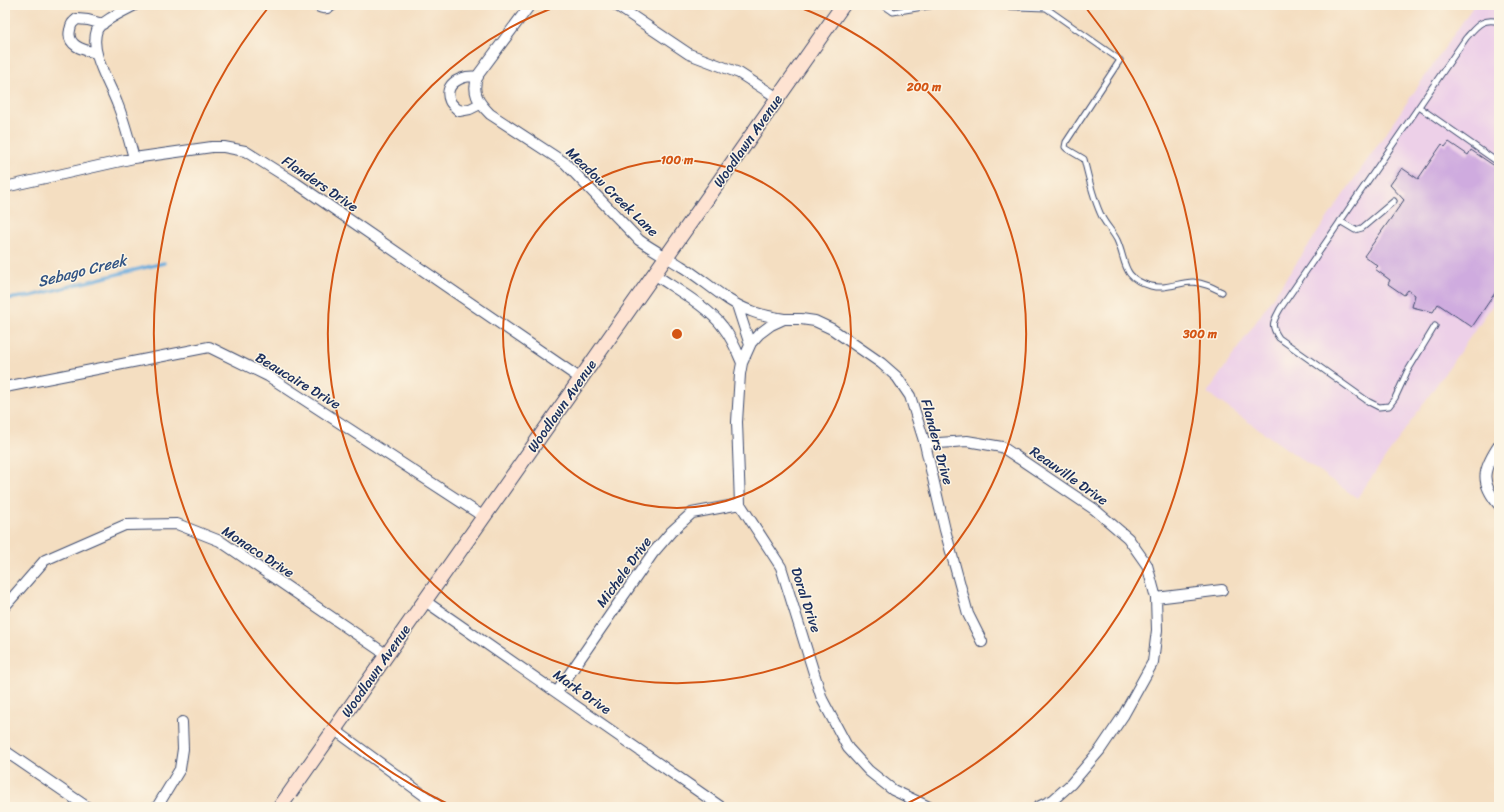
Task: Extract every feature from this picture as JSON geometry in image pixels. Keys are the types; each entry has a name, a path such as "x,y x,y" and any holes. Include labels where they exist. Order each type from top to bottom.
{"street":[{"path":"134,158 117,103 96,53 97,30 103,24 135,5"},
{"path":"316,5 322,9 329,8 333,5"},
{"path":"478,77 460,77 452,84 448,93 450,102 459,110 470,109 480,104 475,89 475,84 478,77 530,5"},
{"path":"616,5 688,54 739,73 778,98"},
{"name":"Woodlawn Avenue","path":"280,807 843,5"},
{"path":"96,53 71,42 68,36 72,23 77,19 103,24"},
{"name":"Meadow Creek Lane","path":"480,104 490,114 565,163 639,240 666,258"},
{"name":"Flanders Drive","path":"5,187 134,158 212,147 224,147 245,151 302,187 581,379"},
{"name":"Flanders Drive","path":"666,258 682,266 737,305 750,311 768,317 815,321 832,329 881,363 897,377 910,396 925,444 945,530 968,614 982,642"},
{"path":"654,274 709,312 723,327 742,363 737,422 740,504"},
{"path":"737,305 750,345"},
{"name":"Flanders Drive","path":"742,363 750,345 759,334 771,325 784,319"},
{"name":"Beaucaire Drive","path":"5,387 209,347 268,376 484,517"},
{"name":"Reauville Drive","path":"925,444 967,441 1002,447 1094,509 1128,538 1146,565 1156,598 1157,630 1153,662 1124,716 1100,750 1071,784 1053,800 1038,807"},
{"path":"1499,445 1486,468 1485,484 1490,495 1499,505"},
{"name":"Michele Drive","path":"557,692 653,553 671,532 692,513 740,504"},
{"name":"Doral Drive","path":"740,504 781,567 822,699 848,748 869,771 893,790 928,807"},
{"name":"Monaco Drive","path":"5,606 45,560 125,525 177,524 220,541 387,655"},
{"path":"1156,598 1222,590"},
{"name":"Mark Drive","path":"425,601 721,807"},
{"path":"157,807 180,770 183,749 182,722"},
{"path":"335,730 440,807"},
{"path":"5,751 87,807"}],"lane":[{"path":"887,6 893,12 935,5"},
{"path":"970,5 1046,8 1120,60 1066,142 1065,147 1084,159 1094,199 1102,217 1117,240 1126,268 1132,276 1152,286 1166,287 1192,282 1204,283 1222,292"},
{"path":"1435,326 1407,372 1395,398 1389,406 1379,407 1369,402 1279,338 1273,329 1274,320 1280,308 1466,38 1478,25 1485,21 1492,20 1499,22"},
{"path":"1419,107 1499,163"},
{"path":"1340,221 1355,230 1362,228 1394,201"}],"shaded area":[{"path":"1474,5 1499,5 1499,296 1357,498 1207,393"}],"building":[{"path":"1449,142 1468,155 1471,150 1499,169 1499,287 1472,327 1438,304 1433,312 1412,307 1415,295 1408,290 1404,295 1388,284 1390,280 1375,269 1378,266 1364,256 1404,200 1390,185 1402,168 1418,179 1442,144 1445,147"}],"waterway":[{"name":"Sebago Creek","path":"5,299 31,296 164,263"}]}
